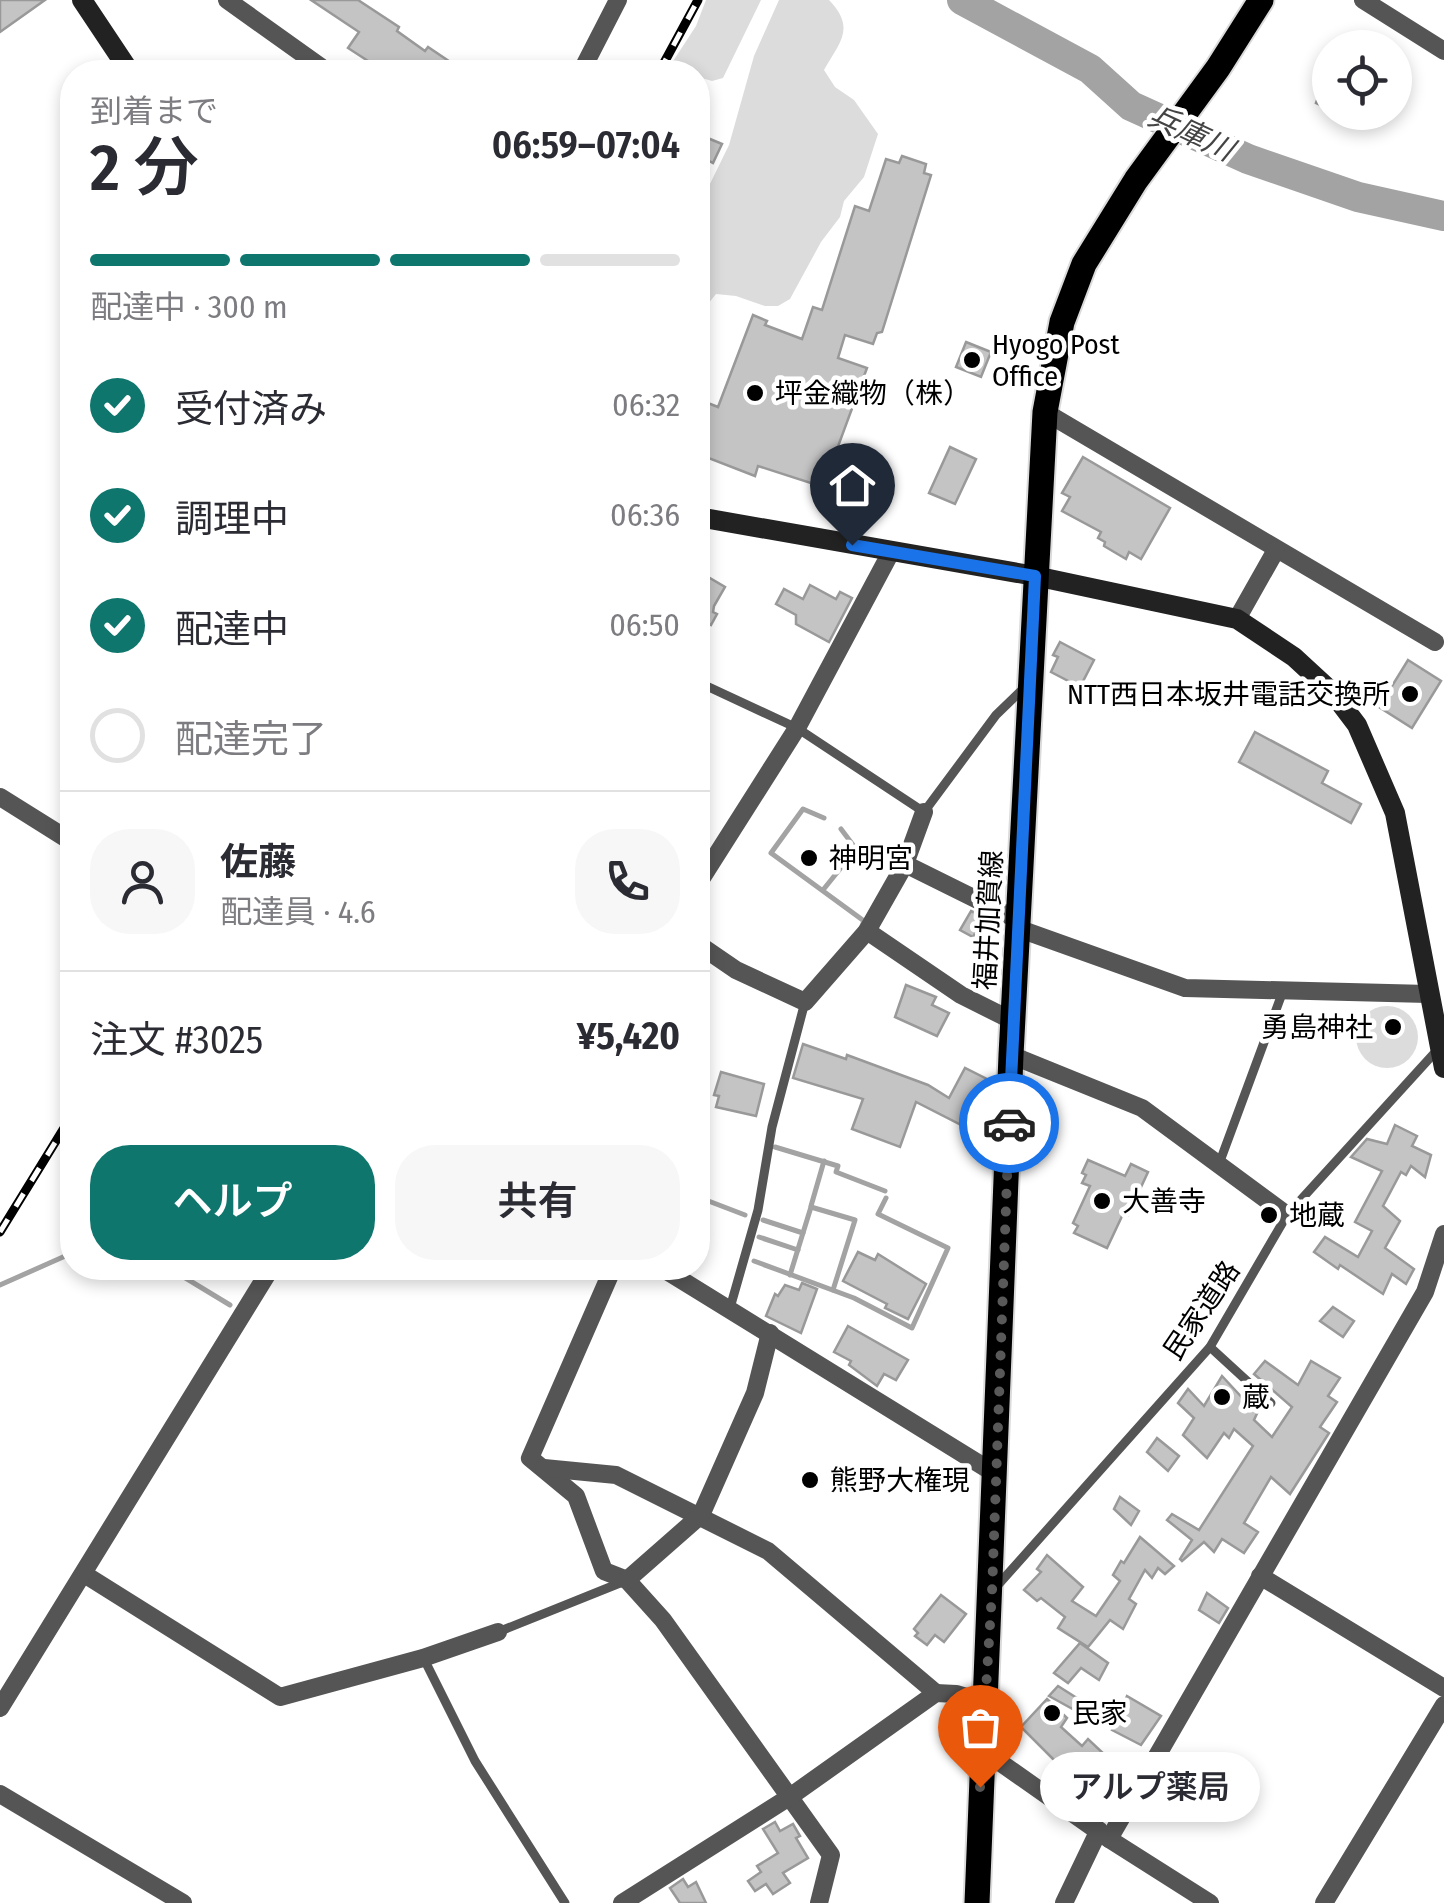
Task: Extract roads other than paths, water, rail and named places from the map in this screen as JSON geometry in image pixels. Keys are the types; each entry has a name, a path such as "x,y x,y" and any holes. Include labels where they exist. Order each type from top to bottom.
{"main road":[{"path":"82,0 122,60"},
{"name":"福井加賀線","path":"977,1903 1011,1055 1045,412 1062,322 1074,285 1136,180 1262,0"},
{"path":"710,520 1035,576 1237,619 1294,657 1332,692 1357,725 1395,813 1442,1058"}],"street":[{"path":"228,0 311,60"},
{"path":"587,60 618,0"},
{"path":"1363,0 1444,51"},
{"path":"1045,412 1435,642"},
{"path":"1237,619 1276,550"},
{"path":"710,865 797,728 891,552"},
{"path":"0,797 60,834"},
{"path":"710,952 736,970 805,1002 867,930 906,864 924,812"},
{"path":"906,864 1018,924 1185,988 1428,994"},
{"path":"867,930 962,994 1013,1020"},
{"path":"1011,1055 1142,1108 1287,1215"},
{"path":"1064,1903 1425,1292 1444,1234"},
{"path":"0,1708 264,1280"},
{"path":"607,1280 530,1458 576,1496 604,1571 628,1580 663,1620 831,1855 819,1903"},
{"path":"682,1280 994,1473"},
{"path":"628,1580 700,1515 755,1393 770,1333"},
{"path":"544,1468 616,1475 768,1551 936,1693 983,1702"},
{"path":"84,1574 280,1697 424,1658 498,1632"},
{"path":"1260,1576 1444,1688"},
{"path":"622,1903 791,1796 936,1693"},
{"path":"1324,1903 1444,1705"},
{"path":"981,1748 1210,1903"},
{"path":"0,1794 183,1903"}],"lane":[{"path":"710,688 797,728 924,812 996,715 1030,682"},
{"path":"1218,1166 1284,988"},
{"path":"730,1308 758,1210 772,1127 805,1002"},
{"name":"民家道路","path":"992,1592 1210,1347 1287,1215 1442,1058"},
{"path":"1210,1347 1272,1403"},
{"path":"498,1632 628,1580"},
{"path":"424,1658 476,1761 565,1903"}],"waterway":[{"name":"兵庫川","path":"962,0 1090,69 1131,106 1248,159 1358,197 1444,216"},
{"path":"824,818 803,809 771,853 864,921 862,926"},
{"path":"823,890 856,849 841,829"},
{"path":"775,1147 838,1166 836,1172 885,1191"},
{"path":"811,1206 824,1161"},
{"path":"754,1261 854,1298 912,1328 948,1248 878,1214 886,1198"},
{"path":"710,1202 745,1215"},
{"path":"790,1275 811,1207 855,1220 833,1290"},
{"path":"763,1220 803,1233"},
{"path":"759,1237 798,1250"},
{"path":"0,1285 60,1258"},
{"path":"189,1280 230,1305"}],"railway":[{"path":"666,60 698,0"},
{"path":"0,1232 60,1134"}],"place":[{"name":"Hyogo Post Office","path":"972,360"},
{"name":"坪金織物（株）","path":"755,393"},
{"name":"NTT西日本坂井電話交換所","path":"1410,694"},
{"name":"神明宮","path":"809,858"},
{"name":"勇島神社","path":"1393,1027"},
{"name":"大善寺","path":"1102,1201"},
{"name":"地蔵","path":"1269,1215"},
{"name":"蔵","path":"1222,1397"},
{"name":"熊野大権現","path":"810,1480"},
{"name":"民家","path":"1052,1713"},
{"name":"アルプ薬局","path":"980,1787"}]}
